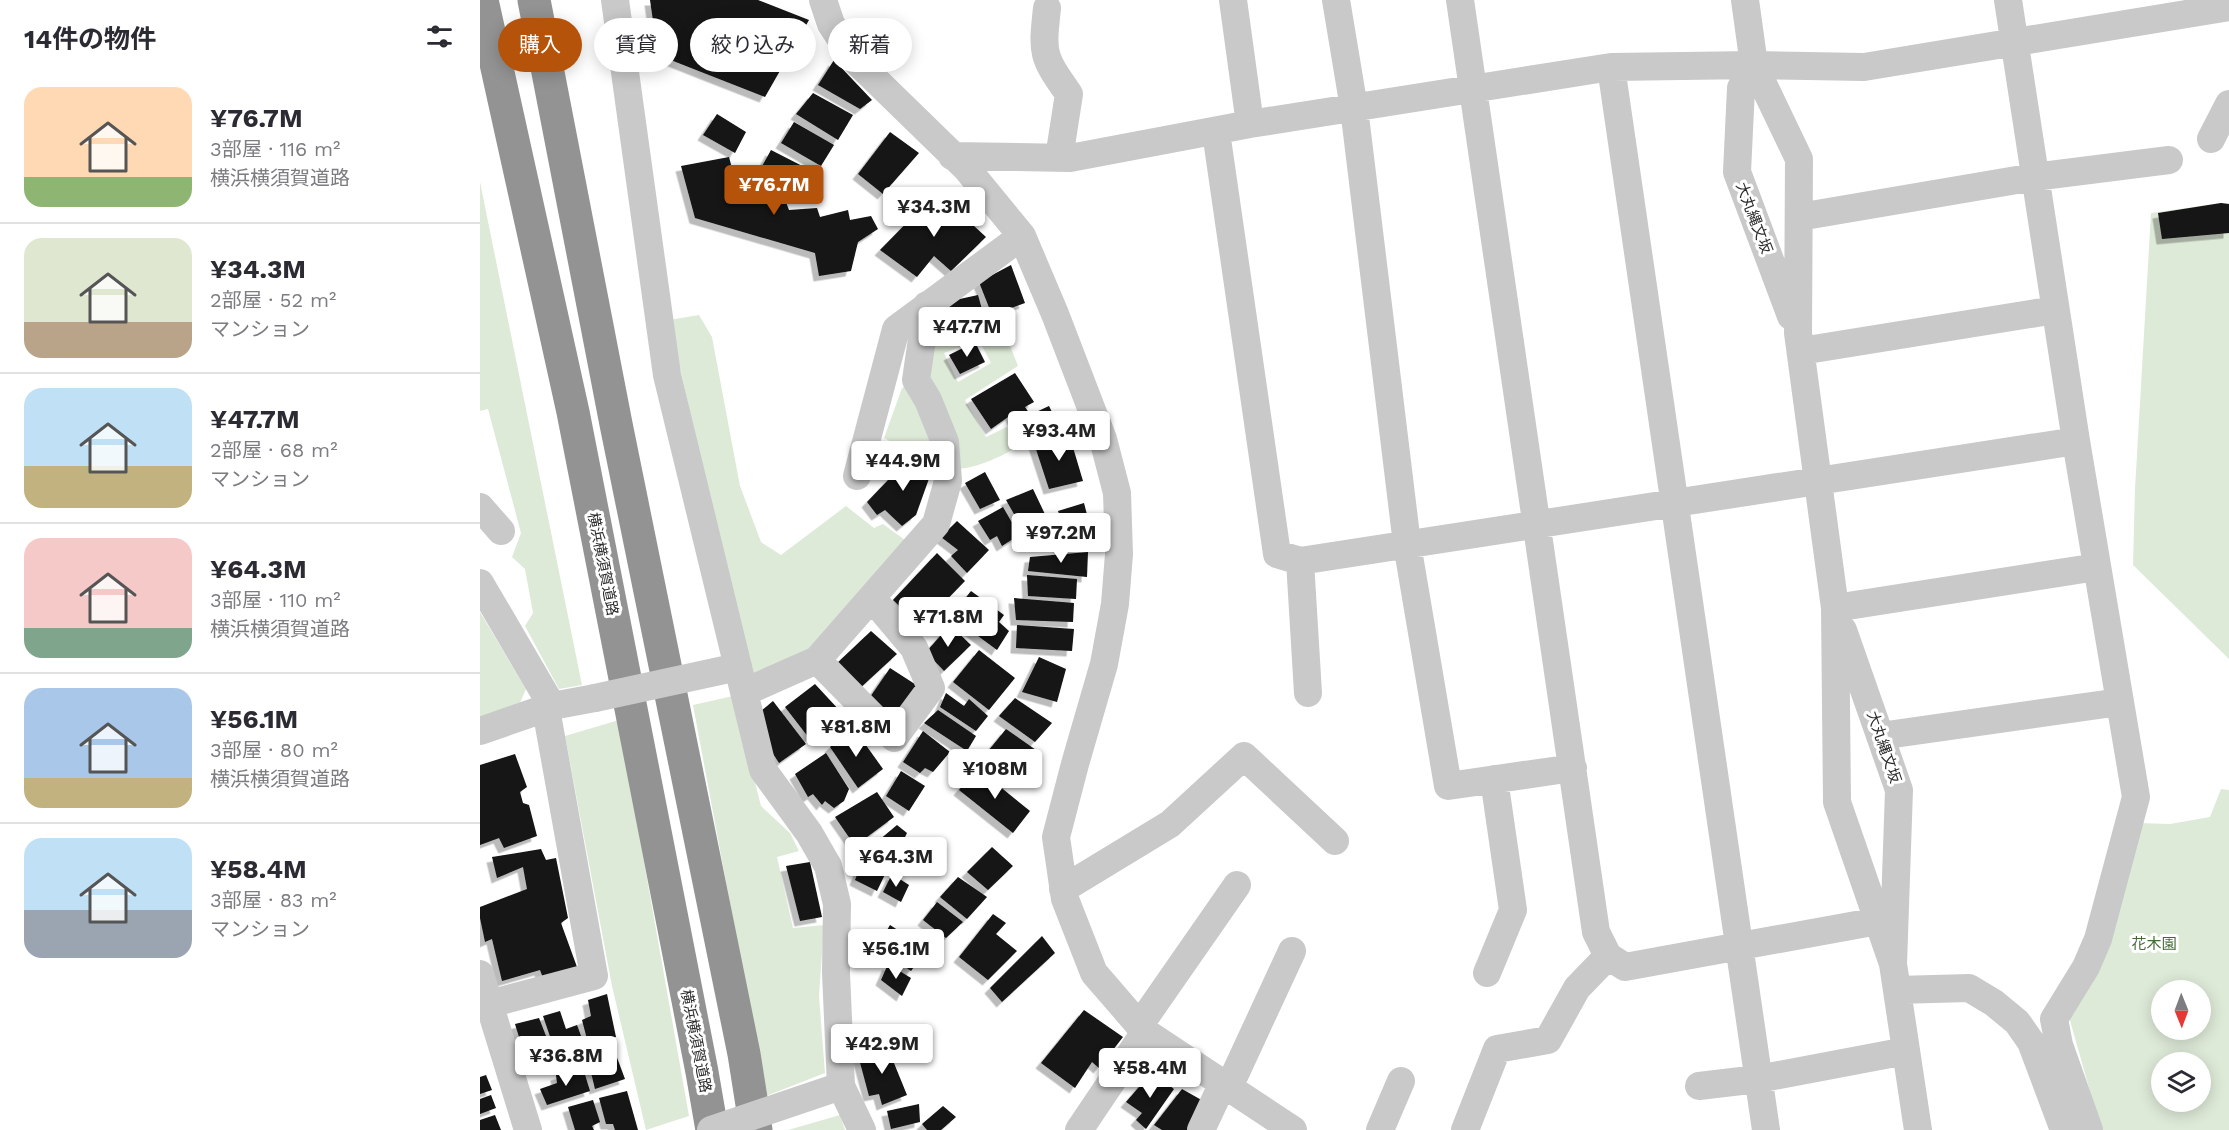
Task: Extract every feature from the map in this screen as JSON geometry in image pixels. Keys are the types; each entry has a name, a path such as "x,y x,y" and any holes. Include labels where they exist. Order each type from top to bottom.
{"highway":[{"name":"横浜横須賀道路","path":"482,0 573,412 702,1072 711,1130"},
{"path":"534,0 616,424 744,1054 756,1130"}],"street":[{"path":"615,0 667,375 763,770 809,833 828,866 837,904 836,973 841,1086 862,1130"},
{"path":"823,0 831,24 854,59 967,169 1022,236 1103,439 1117,493 1119,554 1115,604 1104,664 1056,837 1065,899 1094,973 1142,1029 1293,1130"},
{"path":"1233,0 1250,124"},
{"path":"1336,0 1354,108 1407,544 1448,786 1573,768"},
{"path":"1460,0 1596,932 1608,956 1625,967 1878,921"},
{"name":"大丸縄文坂","path":"1745,0 1754,65 1799,159 1799,342 1835,608 1837,802 1895,977 1918,1130"},
{"path":"2008,0 2076,441 2136,797 2098,939 2086,967 2054,1019 2059,1045 2089,1130"},
{"path":"952,156 1070,158 1250,124 1611,67 1754,65 1864,67 2229,7"},
{"path":"1047,8 1043,43 1048,64 1069,94 1059,158"},
{"name":"大丸縄文坂","path":"1754,65 1741,88 1737,172 1799,342"},
{"path":"1611,67 1766,1130"},
{"path":"2211,139 2229,104"},
{"path":"1216,132 1277,554 1300,561 2076,441"},
{"path":"1799,217 2034,177 2169,160"},
{"path":"857,476 896,329 1022,236"},
{"path":"480,731 549,708 595,699 741,679 817,660 936,524 948,481 945,442 928,400 916,380 927,305"},
{"path":"1799,342 2055,310"},
{"path":"480,507 501,531"},
{"path":"1300,561 1308,693"},
{"path":"1835,608 2097,567"},
{"path":"480,583 549,708 594,976 489,1004"},
{"path":"817,660 894,738 931,688 914,648 872,598"},
{"name":"大丸縄文坂","path":"1835,608 1899,790 1895,977"},
{"path":"1880,736 2120,702"},
{"path":"1063,889 1170,824 1244,756 1335,841"},
{"path":"1487,973 1513,910 1494,779"},
{"path":"1079,1130 1236,885"},
{"path":"1202,1130 1292,951"},
{"path":"1466,1130 1497,1049 1548,1040 1577,988 1608,956"},
{"path":"480,974 528,1130"},
{"path":"1895,977 1969,988 1994,1003 2017,1022 2031,1042 2064,1130"},
{"path":"1699,1086 1758,1079 1906,1052"},
{"path":"1380,1130 1401,1081"},
{"path":"711,1130 841,1086"}],"green space":[{"path":"480,182 582,685 559,689 525,626 533,613 525,569 512,557 521,533 488,409 480,411"},
{"path":"2221,203 2229,204 2229,659 2133,565 2135,489 2151,213"},
{"path":"699,315 712,337 740,486 761,542 781,555 846,506 874,528 883,524 909,543 812,654 751,680 669,320"},
{"path":"1004,321 1004,330 944,353 958,382 991,363 981,344 1007,338 1018,366 965,400 986,437 1009,426 1015,434 1028,427 1033,435 1025,442 990,461 952,469 941,467 931,461 915,446 906,450 884,438 902,388 921,377 931,328 939,342"},
{"path":"480,612 526,689 517,710 480,720"},
{"path":"733,696 761,806 790,833 799,851 777,857 793,928 824,925 819,996 825,1073 766,1096 693,705"},
{"path":"619,720 689,1116 646,1130 612,986 565,736"},
{"name":"花木園","path":"2221,789 2229,790 2229,1130 2101,1130 2067,1010 2137,823 2170,824 2210,817"},
{"path":"840,1115 845,1130 788,1130"}],"building":[{"path":"650,0 758,0 804,18 690,18 690,68 678,63 678,18 653,18"},
{"path":"828,69 828,72 845,72 872,100 860,109 818,85"},
{"path":"701,72 779,72 765,97"},
{"path":"813,93 853,115 838,140 796,114"},
{"path":"717,114 746,132 735,153 703,135"},
{"path":"794,122 834,145 821,166 781,143"},
{"path":"890,132 919,153 883,194 858,174"},
{"path":"771,150 814,172 803,191 761,168"},
{"path":"729,157 736,183 757,182 759,195 782,192 789,210 817,208 820,217 848,210 850,220 871,216 878,229 858,242 851,271 819,276 815,253 695,218 681,166"},
{"path":"937,192 986,237 951,271 934,256 917,277 880,250"},
{"path":"2221,203 2229,204 2229,233 2162,239 2158,213"},
{"path":"1011,265 1025,303 992,315 979,282"},
{"path":"978,295 985,320 942,333 936,315 950,311 946,302"},
{"path":"975,342 985,362 960,374 949,355"},
{"path":"1015,373 1034,402 1025,407 1032,417 1016,426 1011,415 991,429 971,399"},
{"path":"1049,406 1055,418 1038,426 1034,413"},
{"path":"1069,434 1083,481 1049,489 1034,443"},
{"path":"913,454 931,473 916,515 902,526 885,510 877,515 867,502"},
{"path":"985,472 1000,500 980,509 965,483"},
{"path":"1033,489 1052,529 1030,542 1006,500"},
{"path":"1084,503 1091,530 1068,539 1058,511"},
{"path":"1003,507 1019,535 1002,546 997,536 990,540 978,521"},
{"path":"957,521 989,550 967,573 951,556 958,550 941,537"},
{"path":"1088,552 1087,577 1028,571 1030,557"},
{"path":"937,553 965,581 928,619 917,608 909,615 893,600"},
{"path":"1027,575 1077,579 1076,599 1028,596"},
{"path":"971,591 1004,615 999,622 1009,631 997,650 951,616"},
{"path":"1014,598 1074,603 1073,622 1016,620"},
{"path":"950,625 971,645 944,671 926,652"},
{"path":"1017,625 1074,629 1072,651 1016,648"},
{"path":"871,631 897,654 858,690 834,666"},
{"path":"979,650 1015,678 989,710 953,682"},
{"path":"1039,657 1066,669 1057,702 1022,692"},
{"path":"890,668 921,688 896,722 868,700"},
{"path":"815,684 840,711 809,738 785,707"},
{"path":"946,693 964,706 969,699 988,716 976,731 940,707"},
{"path":"1015,698 1052,723 1035,742 999,716"},
{"path":"773,701 806,744 779,763 770,749 761,711"},
{"path":"938,710 976,736 967,751 924,723"},
{"path":"853,727 883,769 858,788 830,747"},
{"path":"1006,729 1036,750 1007,785 980,761"},
{"path":"923,731 950,752 933,772 925,768 920,773 903,762"},
{"path":"826,753 849,789 844,801 834,808 825,801 822,805 813,794 808,797 795,774"},
{"path":"515,754 527,787 520,792 523,803 529,805 537,836 504,848 499,838 480,845 480,765"},
{"path":"977,768 1030,811 1013,833 959,790"},
{"path":"901,771 925,786 909,811 886,796"},
{"path":"877,792 894,817 855,846 835,817"},
{"path":"897,825 907,833 893,861 872,846"},
{"path":"992,847 1013,866 988,890 967,872"},
{"path":"541,849 546,860 556,858 568,918 561,923 577,967 543,978 540,970 502,981 492,939 485,942 480,907 527,889 523,867 497,878 492,857"},
{"path":"874,856 890,864 877,891 855,880 863,860 872,863"},
{"path":"810,862 822,917 800,921 786,866"},
{"path":"892,874 909,885 901,902 883,892"},
{"path":"958,877 987,897 967,919 940,897"},
{"path":"937,902 963,922 946,938 923,920"},
{"path":"993,914 1006,923 996,934 1017,951 988,980 959,957"},
{"path":"890,925 927,949 911,971 877,947"},
{"path":"1042,936 1055,953 1002,1002 990,988"},
{"path":"888,964 911,978 902,996 881,980"},
{"path":"607,994 616,1037 588,1043 582,1020 591,1016 588,1000"},
{"path":"1084,1010 1123,1037 1099,1068 1092,1062 1075,1088 1041,1063"},
{"path":"560,1011 566,1029 577,1025 584,1044 556,1054 543,1016"},
{"path":"539,1018 553,1054 527,1063 515,1024"},
{"path":"887,1046 907,1095 882,1105 879,1094 869,1096 858,1055"},
{"path":"613,1047 625,1079 595,1089 587,1056"},
{"path":"583,1068 590,1091 547,1105 540,1089 557,1083 556,1075"},
{"path":"1152,1072 1174,1089 1146,1129 1136,1120 1142,1113 1126,1102"},
{"path":"486,1075 492,1090 480,1094 480,1077"},
{"path":"1182,1089 1205,1102 1189,1130 1162,1130 1154,1125"},
{"path":"627,1091 638,1130 615,1130 613,1124 606,1124 599,1098"},
{"path":"491,1095 496,1108 480,1114 480,1099"},
{"path":"593,1100 600,1122 592,1126 594,1130 575,1130 568,1107"},
{"path":"919,1104 920,1122 891,1129 887,1111"},
{"path":"943,1106 956,1117 941,1130 927,1130 922,1124"},
{"path":"495,1115 501,1130 480,1130 480,1120"}]}
